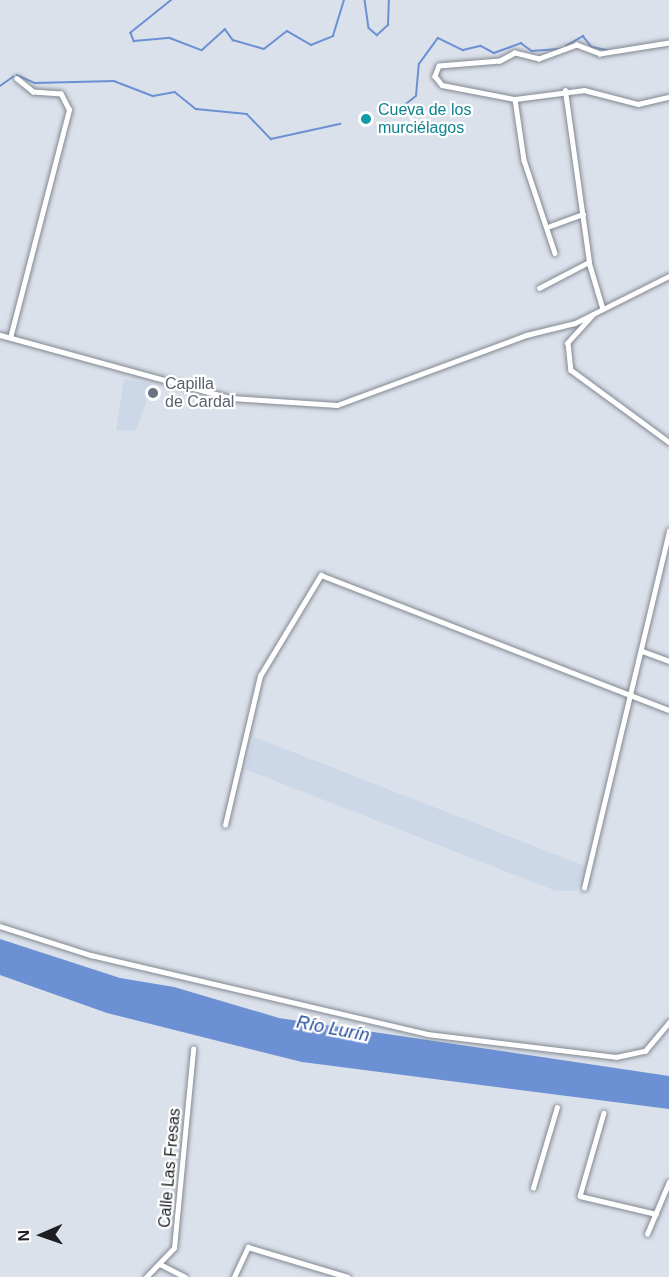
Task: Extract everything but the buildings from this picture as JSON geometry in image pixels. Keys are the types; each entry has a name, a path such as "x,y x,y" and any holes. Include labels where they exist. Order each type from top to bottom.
{"street":[{"path":"669,43 600,54 577,45 539,59 515,53 500,61 446,65 435,71 442,85 515,99 584,90 638,104 669,97"},
{"path":"10,338 69,110 62,94 33,92 17,79"},
{"path":"565,91 589,262 603,309"},
{"path":"515,99 527,170 550,226 555,253"},
{"path":"550,226 583,214"},
{"path":"539,288 589,262"},
{"path":"0,335 231,398 326,405 595,313 669,276"},
{"path":"595,313 568,343 571,370 669,442"},
{"path":"584,888 632,696 669,531"},
{"path":"225,825 260,676 321,575 669,710"},
{"path":"642,651 669,661"},
{"path":"0,926 91,955 404,1031 616,1057 645,1051 669,1022"},
{"name":"Calle Las Fresas","path":"146,1277 174,1248 193,1049"},
{"path":"533,1188 557,1107"},
{"path":"604,1113 580,1196 656,1214"},
{"path":"647,1234 669,1182"},
{"path":"234,1277 248,1247 348,1277"},
{"path":"160,1264 185,1277"}],"shaded area":[{"path":"124,379 153,384 136,430 116,431"},
{"path":"254,737 585,866 576,891 556,891 245,769"}],"water":[{"name":"Río Lurín","path":"0,939 120,978 174,987 279,1018 669,1076 669,1109 302,1062 107,1013 0,975"}],"waterway":[{"path":"172,0 131,33 134,41 170,38 202,50 225,29 233,40 264,49 287,31 311,45 333,36 344,0"},
{"path":"365,0 369,28 377,35 388,25 389,0"},
{"path":"566,46 583,36 592,47 608,50"},
{"path":"406,104 416,96 419,64 438,38 463,50 481,46 494,53 521,43 532,51 562,49"},
{"path":"17,75 35,83 114,81 153,96 175,92 196,109 247,114 271,139 340,124"},
{"path":"0,86 13,77"}],"place":[{"name":"Cueva de los murciélagos","path":"366,119"},
{"name":"Capilla de Cardal","path":"153,393"}]}
